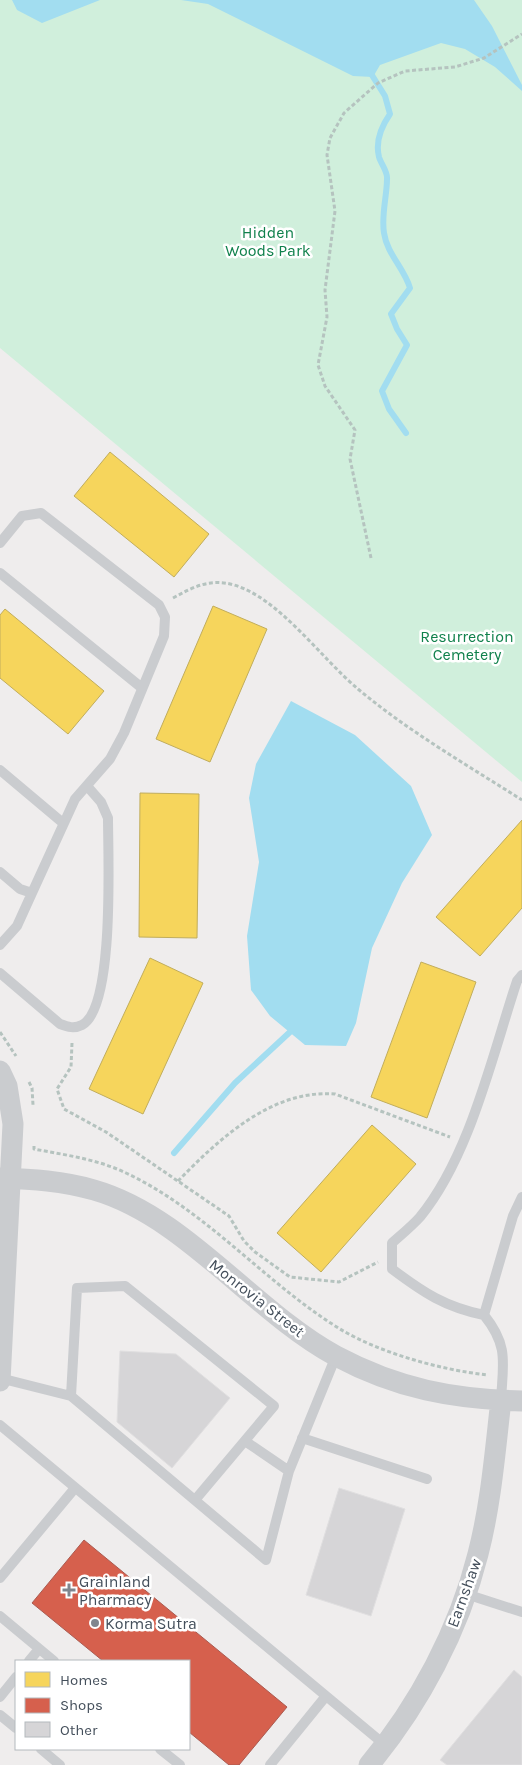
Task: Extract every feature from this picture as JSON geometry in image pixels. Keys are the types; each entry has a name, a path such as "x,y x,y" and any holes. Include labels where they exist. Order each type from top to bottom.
{"street":[{"path":"0,1072 7,1086 13,1124 5,1178 0,1379"},
{"name":"Monrovia Street","path":"5,1178 71,1184 95,1190 137,1208 187,1242 293,1329 336,1356 372,1373 423,1390 464,1399 512,1401"},
{"name":"Earnshaw","path":"372,1764 399,1726 438,1658 466,1594 478,1554 512,1401"}],"lane":[{"path":"0,543 22,516 41,513 159,605 165,617 164,636 110,759 74,799 17,926 0,945"},
{"path":"0,573 142,688"},
{"path":"0,770 63,823"},
{"path":"0,973 60,1024 72,1028 84,1025 92,1015 101,990 106,958 108,818 101,802 86,786"},
{"path":"0,872 20,889 32,893"},
{"path":"512,1401 502,1376 503,1355 498,1332 484,1315 457,1309 422,1292 392,1269 392,1243 419,1217 440,1188 464,1142 517,981 522,975"},
{"path":"484,1315 513,1216 522,1197"},
{"path":"70,1396 77,1288 125,1286 274,1406 195,1500"},
{"path":"0,1379 70,1396 266,1560 289,1471 336,1356"},
{"path":"0,1425 385,1745"},
{"path":"302,1438 427,1479"},
{"path":"245,1441 289,1471"},
{"path":"0,1578 75,1488"},
{"path":"466,1594 522,1612"},
{"path":"0,1616 53,1660"},
{"path":"30,1660 39,1649"},
{"path":"0,1697 15,1678"},
{"path":"270,1765 326,1696"},
{"path":"0,1714 15,1727"},
{"path":"42,1750 60,1765"},
{"path":"161,1750 180,1765"}],"path":[{"path":"372,558 350,459 355,430 325,386 318,365 327,317 325,290 335,211 328,155 330,138 344,113 363,94 391,76 405,71 455,67 484,58 511,43 522,34"},
{"path":"159,605 198,585 215,581 234,585 260,596 366,695 468,766 522,800"},
{"path":"72,1028 71,1067 57,1089 64,1109 106,1132 229,1216 244,1241 255,1252 290,1277 339,1282 392,1255"},
{"path":"0,1032 17,1057"},
{"path":"28,1080 32,1088 33,1107"},
{"path":"178,1182 206,1152 268,1106 321,1092 335,1094 464,1142"},
{"path":"34,1141 34,1149 89,1160 126,1173 170,1199 211,1228 308,1306 341,1329 392,1352 442,1366 502,1376"}],"green space":[{"name":"Hidden Woods Park","path":"0,0 522,0 522,782 0,348"}],"water":[{"path":"12,0 100,0 42,23 17,10"},
{"path":"181,0 474,0 492,26 522,85 522,91 495,67 465,49 441,43 380,65 373,77 353,76 208,4"},
{"path":"291,701 355,735 411,786 432,835 402,883 372,948 356,1023 346,1046 305,1045 270,1016 251,990 247,936 259,862 249,798 256,764"}],"building: Homes":[{"path":"110,452 209,534 174,577 74,496"},
{"path":"213,606 267,629 210,762 156,739"},
{"path":"5,609 104,691 68,734 0,678 0,615"},
{"path":"140,793 199,794 197,938 139,937"},
{"path":"522,820 522,908 480,956 436,917"},
{"path":"150,958 203,983 143,1114 89,1089"},
{"path":"421,962 476,982 427,1118 371,1097"},
{"path":"372,1125 416,1164 321,1272 277,1233"}],"building: Shops":[{"path":"84,1540 287,1707 239,1765 229,1765 190,1733 190,1660 102,1660 32,1603"}],"building: Other":[{"path":"120,1351 176,1354 230,1398 172,1468 117,1422"},
{"path":"339,1488 405,1509 371,1616 306,1595"},
{"path":"514,1670 522,1677 522,1765 447,1765 440,1760"}],"waterway":[{"path":"370,72 385,96 390,114 378,140 379,157 387,176 383,219 384,233 388,248 410,288 391,314 397,329 407,345 382,391 389,409 406,433"},
{"path":"174,1153 235,1083 290,1032"}],"place":[{"name":"Grainland Pharmacy","path":"69,1590"},
{"name":"Korma Sutra","path":"95,1623"}],"park label":[{"name":"Resurrection Cemetery","path":"467,645"}]}
